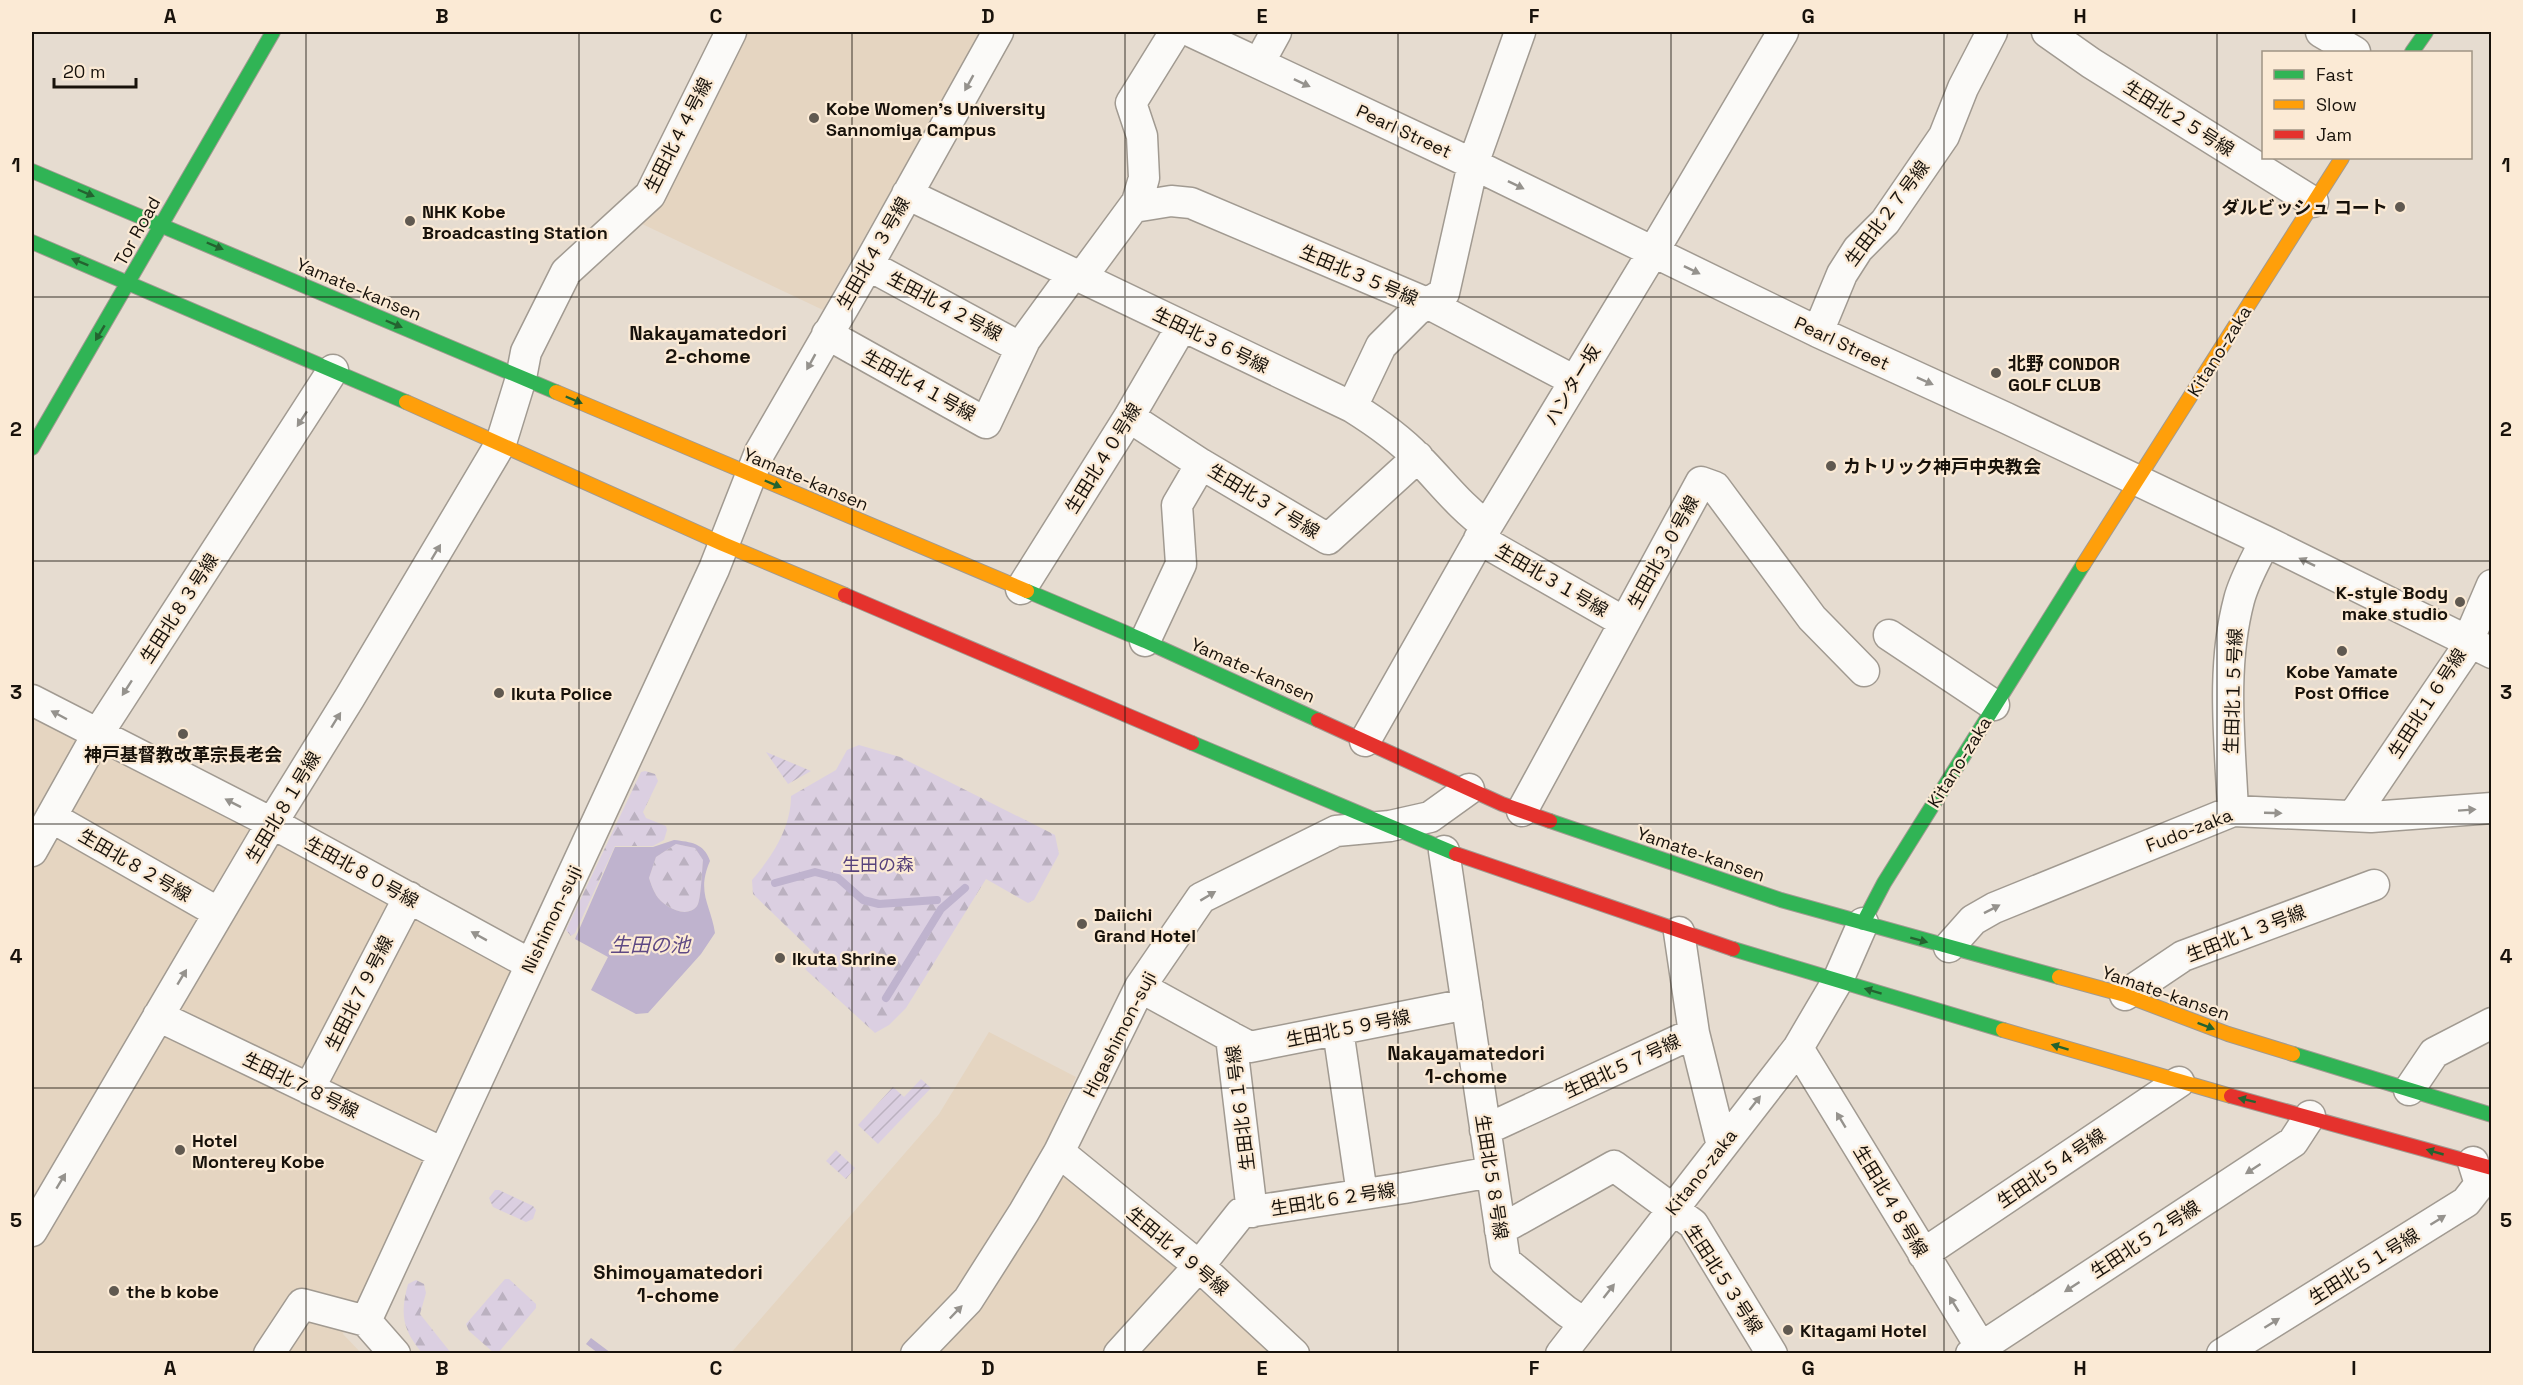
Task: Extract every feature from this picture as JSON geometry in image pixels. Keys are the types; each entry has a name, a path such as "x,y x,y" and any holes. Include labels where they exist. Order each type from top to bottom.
{"main road":[{"name":"Tor Road","path":"32,448 273,32"},
{"path":"2413,51 2426,32"},
{"name":"Kitano-zaka","path":"1863,923 1884,883 1994,705 2341,159"},
{"name":"Yamate-kansen","path":"32,171 1145,641 1468,789 1522,811 1781,900 2126,995 2228,1034 2492,1115"},
{"path":"32,242 501,443 723,544 1444,850 1679,932 2179,1082 2310,1116 2482,1165"}],"street":[{"name":"生田北４４号線","path":"521,378 525,352 566,272 650,195 730,32"},
{"name":"生田北４３号線","path":"750,475 760,452 998,32"},
{"name":"生田北４１号線","path":"827,334 986,423 1021,348 1134,207 1144,178 1142,136 1131,103 1175,32"},
{"name":"Pearl Street","path":"1192,32 1473,164 1818,332 2265,541 2479,647"},
{"path":"1259,63 1276,32"},
{"path":"1352,407 1381,346 1417,310 1444,293 1473,164 1520,32"},
{"name":"ハンター坂","path":"1365,741 1483,532 1783,32"},
{"name":"生田北２７号線","path":"1818,332 1842,274 1858,249 1885,222 1944,136 1963,88 1992,32"},
{"name":"生田北２５号線","path":"2047,32 2091,63 2313,202"},
{"path":"2321,32 2353,51"},
{"name":"生田北３６号線","path":"907,194 1352,407 1386,428 1418,458 1470,514 1483,532"},
{"name":"生田北３５号線","path":"1134,207 1171,201 1191,203 1429,304 1502,340 1575,381"},
{"name":"生田北４２号線","path":"868,265 1021,348"},
{"name":"生田北４０号線","path":"1021,589 1129,417 1182,326"},
{"name":"生田北８３号線","path":"32,851 97,735 333,370"},
{"name":"生田北８１号線","path":"32,1232 272,823 350,698 501,443 521,378"},
{"name":"生田北３７号線","path":"1129,417 1201,464 1328,539 1418,458"},
{"path":"1145,641 1180,564 1178,505 1201,464"},
{"name":"Nishimon-suji","path":"366,1321 709,579 750,475"},
{"name":"生田北３０号線","path":"1522,811 1701,482 1714,487 1812,618 1864,671"},
{"name":"生田北３１号線","path":"1483,532 1624,622"},
{"name":"生田北１５号線","path":"2233,811 2229,706 2231,642 2239,598 2265,541"},
{"name":"生田北１６号線","path":"2353,816 2462,655 2479,647 2492,585"},
{"path":"1889,635 1994,705"},
{"name":"生田北８０号線","path":"32,700 272,823 530,964"},
{"name":"Higashimon-suji","path":"915,1353 968,1300 1059,1152 1140,987 1201,898 1336,831 1390,826 1430,817 1468,789"},
{"name":"Fudo-zaka","path":"1949,947 1973,920 1994,908 2233,811 2371,817 2492,808"},
{"name":"生田北８２号線","path":"51,817 219,914"},
{"name":"生田北５８号線","path":"1444,850 1505,1261 1584,1323"},
{"name":"生田北１３号線","path":"2126,995 2183,956 2374,885"},
{"name":"生田北７９号線","path":"309,1089 409,897"},
{"name":"Kitano-zaka","path":"1561,1353 1798,1048 1838,980 1863,923"},
{"path":"1679,932 1694,1032 1722,1146"},
{"name":"生田北６１号線","path":"1140,987 1231,1036 1252,1212"},
{"name":"生田北５９号線","path":"1231,1036 1250,1047 1467,1004"},
{"name":"生田北７８号線","path":"158,1016 443,1153"},
{"path":"2409,1090 2434,1053 2492,1023"},
{"path":"1338,1030 1362,1194"},
{"name":"生田北５７号線","path":"1485,1130 1694,1032"},
{"name":"生田北４８号線","path":"1798,1048 1979,1351"},
{"name":"生田北５４号線","path":"1923,1254 2179,1082"},
{"name":"生田北５２号線","path":"1979,1351 2293,1142 2310,1116"},
{"name":"生田北４９号線","path":"1059,1152 1199,1266 1290,1352"},
{"name":"生田北５１号線","path":"2222,1353 2466,1202 2480,1184 2482,1165"},
{"name":"生田北５３号線","path":"1500,1230 1614,1166 1693,1224 1772,1353"},
{"name":"生田北６２号線","path":"1119,1353 1199,1266 1241,1213 1491,1172"},
{"path":"269,1353 302,1304 366,1321 395,1353"}],"shaded area":[{"name":"Kobe Women's University Sannomiya Campus","path":"738,32 981,32 823,310 638,222"},
{"path":"32,713 512,970 343,1334 361,1353 34,1354 32,1351"},
{"path":"989,1032 1076,1077 1040,1156 1073,1179 1272,1353 730,1354 939,1114"}],"green space":[{"name":"生田の森","path":"859,745 900,757 1055,835 1059,854 1034,900 1028,903 986,879 906,1008 889,1025 875,1033 805,969 817,956 753,894 752,880 767,862 784,831 791,796 836,770 847,750"},
{"path":"766,752 811,771 788,784"},
{"path":"641,772 655,774 658,781 643,812 646,818 666,826 664,840 653,846 615,846 575,933 571,936 566,930"},
{"path":"676,844 695,848 703,860 698,903 687,912 675,910 659,899 649,878 656,857"},
{"path":"921,1079 931,1088 878,1144 858,1125 893,1087 904,1097"},
{"path":"836,1150 855,1168 846,1179 826,1161"},
{"path":"495,1190 533,1206 536,1210 533,1219 526,1222 493,1207 489,1198"},
{"path":"505,1279 509,1279 536,1304 536,1308 498,1353 494,1353 469,1331 466,1324"},
{"path":"416,1280 424,1284 426,1293 420,1314 451,1353 422,1353 410,1336 404,1321 404,1304 408,1284"}],"water":[{"name":"生田の池","path":"674,840 691,843 704,850 710,861 704,890 715,933 701,954 648,1013 636,1014 591,990 608,957 575,939 615,847 653,847","holes":["676,844 695,848 703,860 699,898 697,906 692,910 681,912 669,907 659,899 649,878 656,857"]},
{"path":"591,1338 611,1353 598,1353 586,1344"}],"waterway":[{"path":"775,883 815,872 838,878 863,900 879,904 937,900"},
{"path":"886,998 941,909 965,888"}],"traffic: fast":[{"path":"32,448 273,32"},
{"path":"2413,51 2426,32"},
{"path":"32,171 556,392"},
{"path":"32,242 406,402"},
{"path":"1863,923 1884,883 2083,565"},
{"path":"1027,591 1145,641 1318,720"},
{"path":"1192,743 1456,854"},
{"path":"1550,821 1781,900 2059,977"},
{"path":"1733,949 2003,1030"},
{"path":"2293,1054 2492,1115"}],"traffic: slow":[{"path":"2083,565 2341,159"},
{"path":"556,392 1027,591"},
{"path":"406,402 723,544 845,595"},
{"path":"2059,977 2125,995 2228,1034 2293,1054"},
{"path":"2003,1030 2231,1096"}],"traffic: jam":[{"path":"845,595 1192,743"},
{"path":"1318,720 1502,804 1550,821"},
{"path":"1456,854 1733,949"},
{"path":"2231,1096 2492,1168"}],"place":[{"name":"Kobe Women's University Sannomiya Campus","path":"814,118"},
{"name":"ダルビッシュ コート","path":"2400,207"},
{"name":"NHK Kobe Broadcasting Station","path":"410,221"},
{"name":"北野 CONDOR GOLF CLUB","path":"1996,373"},
{"name":"カトリック神戸中央教会","path":"1831,466"},
{"name":"K-style Body make studio","path":"2460,602"},
{"name":"Kobe Yamate Post Office","path":"2342,651"},
{"name":"Ikuta Police","path":"499,693"},
{"name":"神戸基督教改革宗長老会","path":"183,734"},
{"name":"Daiichi Grand Hotel","path":"1082,924"},
{"name":"Ikuta Shrine","path":"780,958"},
{"name":"Hotel Monterey Kobe","path":"180,1150"},
{"name":"the b kobe","path":"114,1291"},
{"name":"Kitagami Hotel","path":"1788,1330"}],"district":[{"name":"Nakayamatedori 2-chome","path":"708,344"},
{"name":"Nakayamatedori 1-chome","path":"1466,1064"},
{"name":"Shimoyamatedori 1-chome","path":"678,1284"}]}
